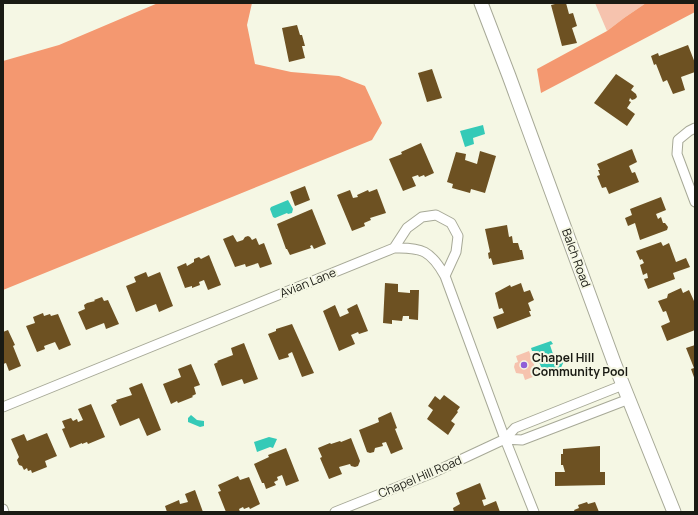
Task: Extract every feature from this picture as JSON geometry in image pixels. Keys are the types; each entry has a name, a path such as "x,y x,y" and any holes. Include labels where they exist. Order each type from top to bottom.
{"street":[{"name":"Balch Road","path":"481,3 623,385 674,512"},
{"path":"695,128 678,140 677,154 695,202"},
{"path":"394,248 407,228 422,217 436,215 451,223 458,236 456,252 445,276"},
{"name":"Avian Lane","path":"3,407 394,248 412,248 425,252 436,261 445,276 505,439 534,512"},
{"name":"Chapel Hill Road","path":"335,512 430,474 505,439 515,428 623,385"},
{"name":"Chapel Hill Road","path":"505,439 522,440 629,399"}],"shaded area":[{"path":"158,3 252,3 247,25 255,64 291,72 339,76 365,86 382,123 372,140 3,290 3,61 59,45"},
{"path":"595,3 646,3 607,31"},
{"path":"646,3 695,3 695,12 541,93 537,69 607,31"},
{"name":"Chapel Hill Community Pool","path":"529,351 538,375 525,380 523,374 516,373 514,367 515,363 518,362 516,356"}],"water":[{"path":"483,125 485,134 473,138 474,144 465,147 460,131"},
{"path":"288,200 293,209 292,213 287,213 275,218 273,217 270,209 271,207"},
{"path":"551,341 553,344 550,345 553,354 565,359 558,374 541,367 535,351 532,351 531,348"},
{"path":"191,415 197,420 204,421 204,426 200,427 188,422 188,418"},
{"path":"269,437 277,439 273,448 270,447 257,452 254,442"}],"building":[{"path":"566,3 569,14 573,13 577,26 572,28 577,43 562,46 551,5"},
{"path":"297,25 305,46 302,46 305,58 289,62 282,28"},
{"path":"688,45 695,63 695,72 681,77 685,90 673,94 667,80 663,82 651,56 658,53 659,56"},
{"path":"432,69 442,98 427,102 418,73"},
{"path":"616,74 634,86 631,90 637,97 632,100 630,98 629,101 631,102 627,108 635,114 627,126 594,103"},
{"path":"421,143 434,173 425,177 424,175 419,177 418,175 412,177 416,186 403,191 389,159 402,154 401,152"},
{"path":"632,149 637,162 629,166 632,173 635,172 639,182 609,194 606,187 602,188 597,176 600,175 598,170 600,170 597,164"},
{"path":"480,151 496,156 485,193 471,189 470,193 452,188 453,184 447,182 456,152 466,154 465,160 477,164"},
{"path":"305,186 310,200 295,206 290,192"},
{"path":"377,189 386,213 370,218 371,220 364,223 365,226 352,231 337,195 350,190 353,198 358,197 357,195 368,190 369,192"},
{"path":"661,197 666,210 656,214 658,219 661,217 663,223 665,223 668,227 667,230 640,240 635,223 628,226 625,218 632,215 630,209"},
{"path":"312,209 326,244 314,249 312,245 310,246 311,248 290,255 286,249 277,224"},
{"path":"507,225 509,237 512,236 513,243 518,243 520,250 522,250 524,259 493,265 491,258 489,259 488,253 490,252 485,229"},
{"path":"233,235 237,242 248,236 252,240 256,238 259,245 264,243 272,264 260,268 258,263 246,267 245,264 235,267 223,239"},
{"path":"661,242 663,246 669,243 676,262 686,258 690,267 673,273 675,279 648,289 644,279 648,278 647,273 643,275 640,265 644,263 642,259 640,260 636,251"},
{"path":"209,255 221,285 208,290 204,280 199,282 200,285 192,288 192,286 185,288 177,267 186,263 187,266 194,262 194,259 199,257 201,259"},
{"path":"146,272 148,277 160,272 173,306 159,312 156,304 136,312 126,286 136,282 134,277"},
{"path":"385,283 398,284 398,292 410,293 410,290 419,290 418,320 409,319 409,316 403,316 402,321 392,320 392,324 383,323"},
{"path":"521,283 524,292 530,290 534,300 528,303 531,316 497,329 493,317 504,313 502,308 499,309 495,293 510,285 511,287"},
{"path":"681,288 683,293 689,290 694,301 695,330 667,341 661,326 670,322 666,311 663,312 658,301 667,298 668,294"},
{"path":"102,297 104,301 108,300 119,324 106,329 104,323 86,330 78,312 85,309 84,305 87,303"},
{"path":"357,304 368,331 359,334 358,332 351,335 355,344 339,351 323,311 335,305 340,317 349,313 347,309"},
{"path":"43,313 44,316 58,314 71,345 59,350 55,342 44,346 45,349 37,352 26,326 35,323 33,317"},
{"path":"292,324 314,373 302,377 292,352 288,354 289,357 279,360 268,334 276,331 276,329"},
{"path":"8,330 15,345 13,346 21,366 9,371 6,363 3,364 3,332"},
{"path":"244,343 258,379 244,384 242,379 222,386 214,364 218,362 217,361 233,355 231,348"},
{"path":"695,345 695,380 691,369 694,368 686,348"},
{"path":"191,364 200,385 194,387 196,394 192,396 193,397 178,403 177,401 171,404 163,384 181,377 178,369"},
{"path":"142,383 161,430 147,436 139,418 120,426 111,405 117,402 116,400 132,395 129,388"},
{"path":"444,395 460,407 451,421 455,424 448,435 427,419 433,410 428,406 435,396 440,400"},
{"path":"91,404 105,437 88,444 87,442 82,443 70,448 62,429 65,428 62,421 71,418 73,421 77,419 78,422 83,420 78,409"},
{"path":"391,412 397,428 395,429 403,449 391,454 386,442 382,443 383,446 375,448 374,452 367,452 359,430 379,422 378,418"},
{"path":"47,433 57,456 45,461 47,467 32,473 31,470 28,471 27,468 24,470 22,466 19,465 17,460 19,457 11,439 24,434 27,441"},
{"path":"351,438 360,461 358,466 351,466 350,464 339,467 342,474 329,479 320,458 322,457 318,448 330,443 341,442"},
{"path":"600,446 600,472 605,472 605,485 555,486 555,472 565,472 563,465 561,465 561,454 563,454 563,449"},
{"path":"286,448 299,481 286,486 282,475 277,477 278,480 274,482 276,485 266,489 254,464 269,457 268,455"},
{"path":"238,476 240,480 249,477 260,504 250,509 249,507 244,509 243,507 239,509 240,512 226,512 218,492 221,491 218,485"},
{"path":"480,483 486,499 482,500 484,506 496,501 500,512 454,512 453,508 460,504 456,493"},
{"path":"195,490 203,512 167,512 165,506 179,500 180,504 188,502 185,494"},
{"path":"587,502 588,504 595,502 599,512 575,512 574,510 579,508 578,505"}],"place":[{"name":"Chapel Hill Community Pool","path":"524,365"}]}
